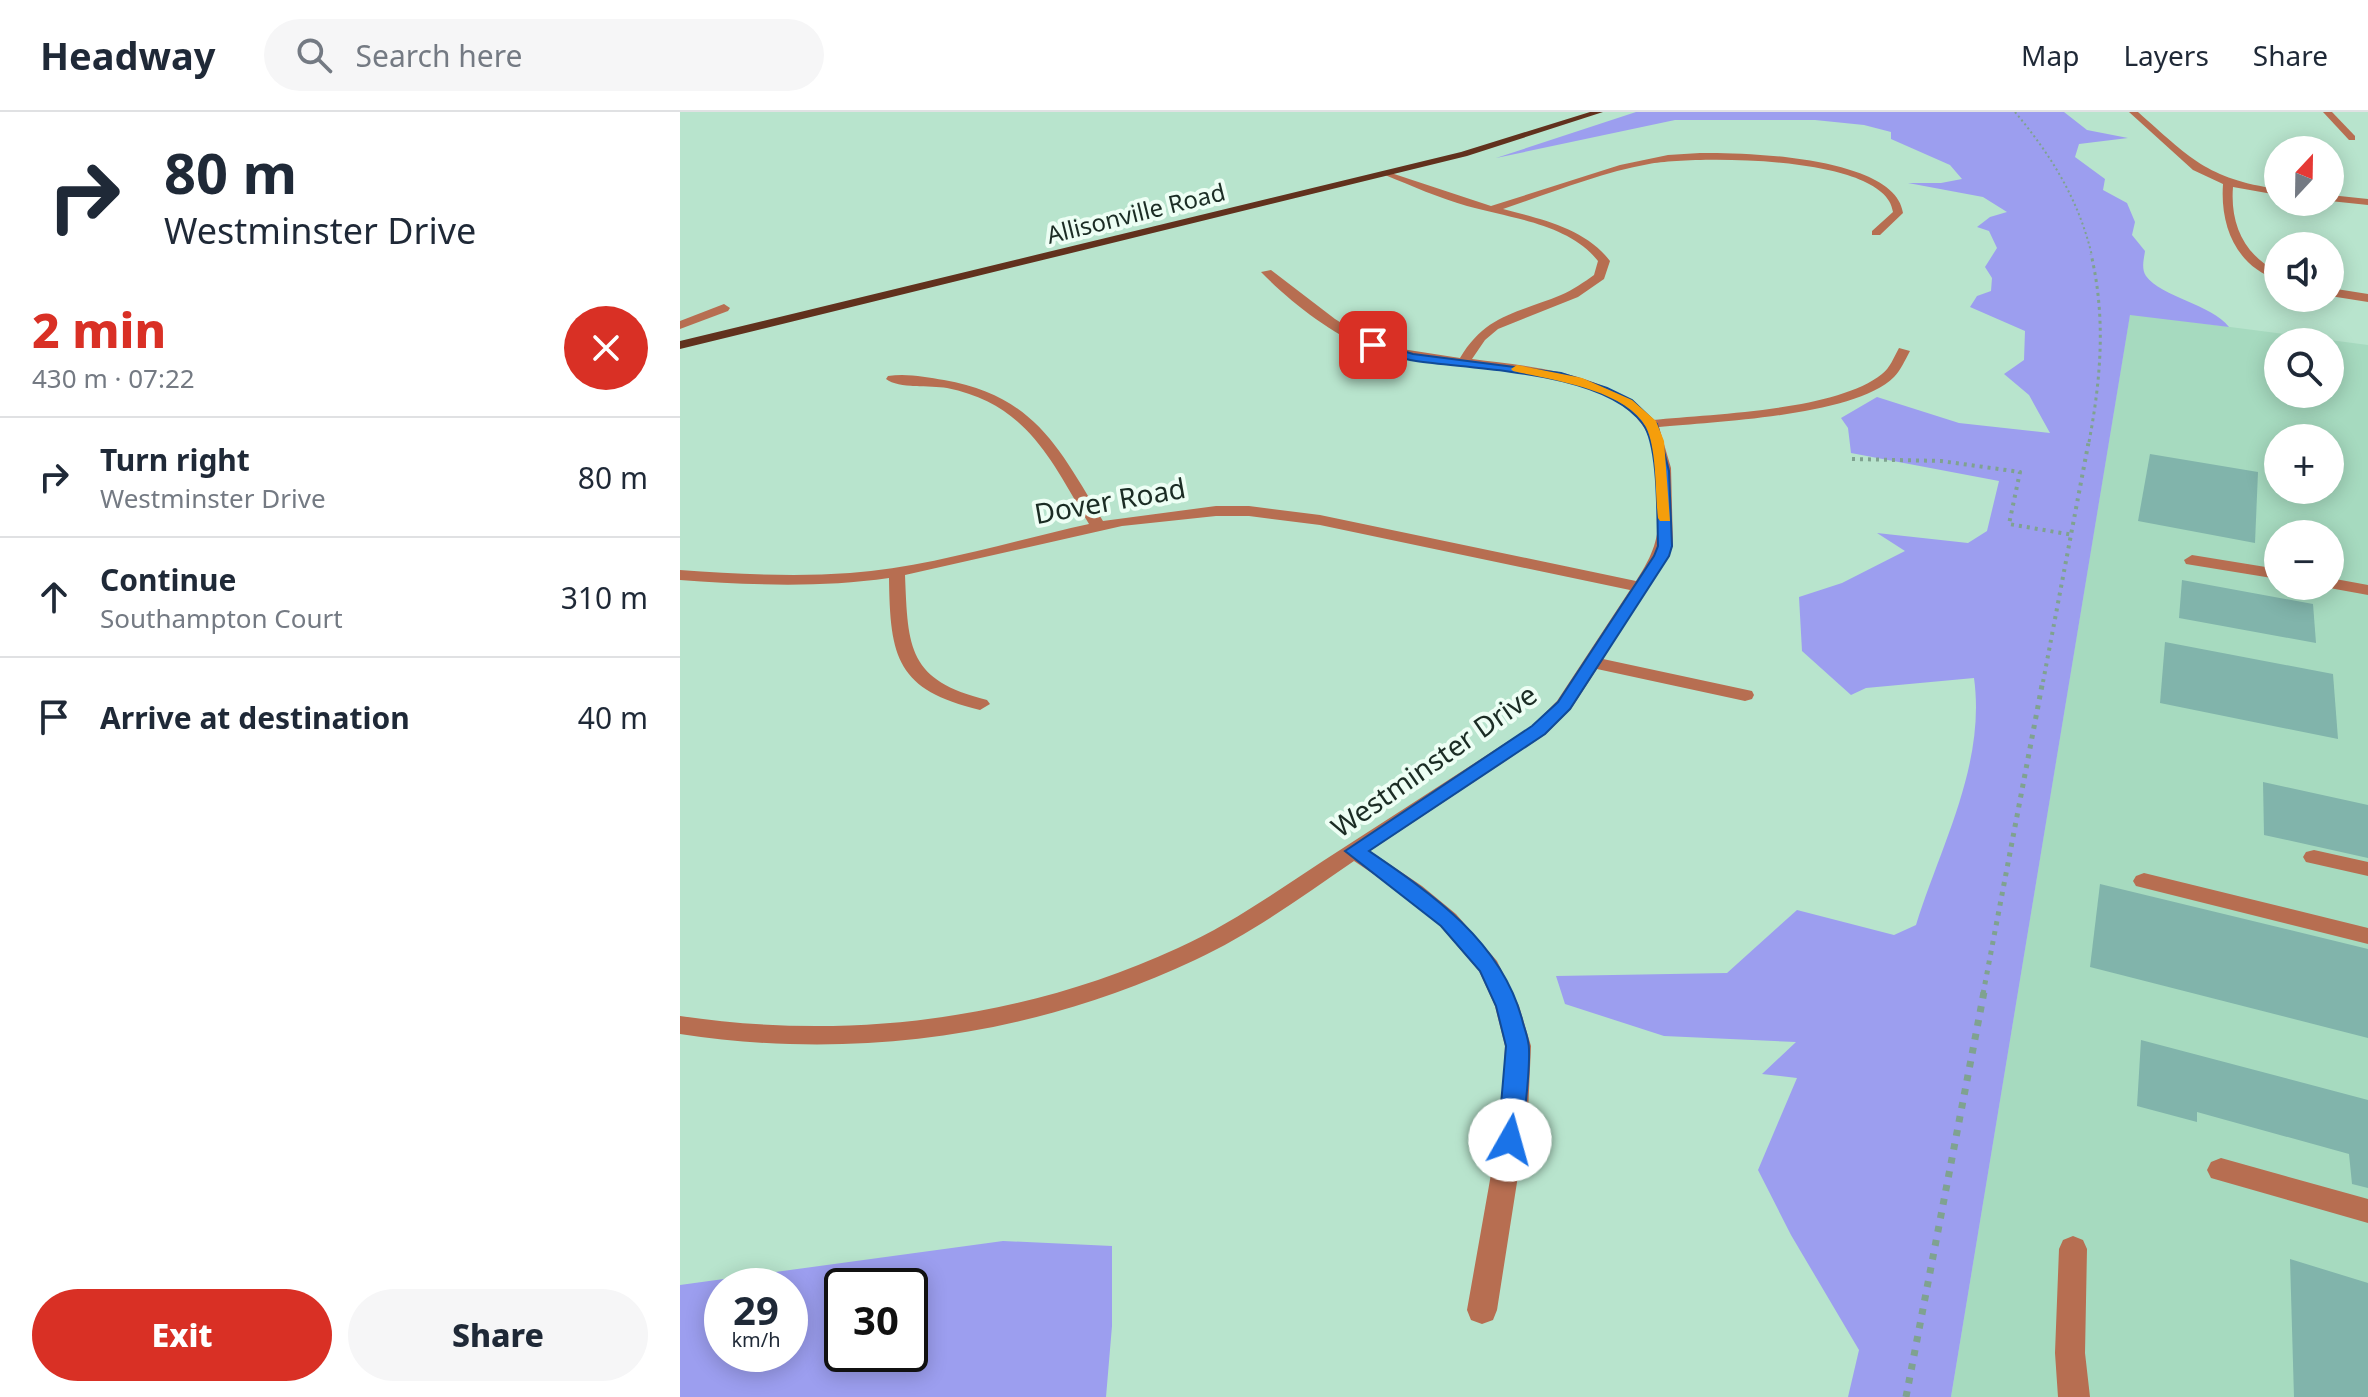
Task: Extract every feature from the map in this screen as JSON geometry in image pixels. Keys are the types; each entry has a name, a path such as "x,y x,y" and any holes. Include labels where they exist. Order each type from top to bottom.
{"main road":[{"name":"Allisonville Road","path":"680,345 1499,145 1599,112"}],"street":[{"path":"2133,112 2192,167 2228,184 2264,190"},
{"path":"2327,112 2352,138"},
{"path":"1491,209 1647,162 1693,156 1746,157 1830,168 1880,186 1894,195 1898,213 1876,233"},
{"path":"1388,173 1491,209 1560,228 1586,240 1600,254 1603,262 1596,280 1574,294 1494,327 1484,334 1463,364"},
{"path":"2228,184 2226,199 2242,252 2264,270"},
{"path":"2344,199 2368,202"},
{"path":"1267,272 1355,338 1412,357 1526,370 1578,380 1627,403 1651,424 1804,406 1855,394 1888,376 1904,351"},
{"path":"2344,294 2368,298"},
{"path":"680,325 724,308"},
{"path":"893,379 919,379 958,386 982,394 1014,412 1038,431 1098,526"},
{"name":"Westminster Drive","path":"680,1025 727,1033 838,1036 921,1030 1036,1008 1124,983 1190,953 1272,905 1539,730 1564,705 1594,663 1665,546 1662,471 1651,424"},
{"name":"Dover Road","path":"680,575 809,581 897,572 1098,526 1178,513 1238,511 1281,514 1641,587"},
{"path":"2192,560 2264,572"},
{"path":"897,572 898,612 910,667 920,680 936,689 965,702 980,704"},
{"path":"2344,586 2368,590"},
{"path":"1594,663 1745,695"},
{"path":"1355,851 1414,891 1448,920 1489,967 1507,1006 1518,1046 1515,1112 1482,1310"},
{"path":"2314,857 2368,869"},
{"path":"2144,881 2368,936"},
{"path":"2221,1170 2368,1211"},
{"path":"2073,1249 2070,1353 2074,1397"}],"path":[{"path":"1906,1397 2073,535 2100,384 2103,349 2100,288 2089,235 2070,190 2046,149 2015,112"},
{"path":"1852,459 1941,461 2020,472 2009,524 2073,535"}],"shaded area":[{"path":"1636,112 2064,112 2087,130 2128,138 2079,144 2075,157 2105,179 2103,190 2127,203 2135,222 2132,235 2145,251 2143,267 2146,276 2163,290 2211,312 2229,327 2130,315 1951,1397 1848,1397 1859,1350 1791,1235 1758,1170 1797,1078 1762,1074 1796,1042 1664,1036 1565,1004 1556,976 1727,973 1797,910 1894,935 1916,925 1968,773 1974,742 1974,678 1866,688 1851,695 1802,651 1799,597 1842,583 1905,551 1877,533 1968,543 1987,531 1999,481 1851,453 1848,428 1841,418 1877,397 1959,423 2050,433 2029,395 2004,374 2024,360 2025,331 1970,307 1977,296 1991,291 1992,278 1985,267 1997,248 1989,231 1977,227 1990,217 2007,212 1983,197 1908,183 1941,183 1962,179 1950,165 1891,139 1891,132 1864,125 1815,120 1675,120 1496,158"},
{"path":"2130,314 2264,331 2264,408 2344,408 2344,342 2368,345 2368,1397 1951,1397"},
{"path":"1003,1241 1112,1246 1112,1326 1106,1397 680,1397 680,1285 704,1282 704,1372 808,1372 808,1268 805,1268"}],"building":[{"path":"2150,454 2258,472 2255,543 2138,521"},
{"path":"2182,580 2264,595 2264,600 2313,604 2316,643 2179,618"},
{"path":"2165,642 2333,674 2338,739 2160,703"},
{"path":"2263,782 2368,805 2368,858 2264,835"},
{"path":"2100,884 2368,949 2368,1038 2090,967"},
{"path":"2141,1040 2368,1100 2368,1188 2352,1184 2349,1154 2197,1112 2197,1122 2137,1106"},
{"path":"2290,1259 2368,1283 2368,1397 2294,1397"}],"slow traffic":[{"path":"1517,369 1578,380 1627,403 1651,424 1662,471 1665,518"}],"route":[{"path":"1373,345 1412,357 1526,370 1578,380 1639,412 1651,424 1657,441 1665,499 1665,546 1594,663 1564,705 1539,730 1355,851 1414,891 1448,920 1489,967 1507,1006 1518,1046 1515,1112 1510,1140"}]}
